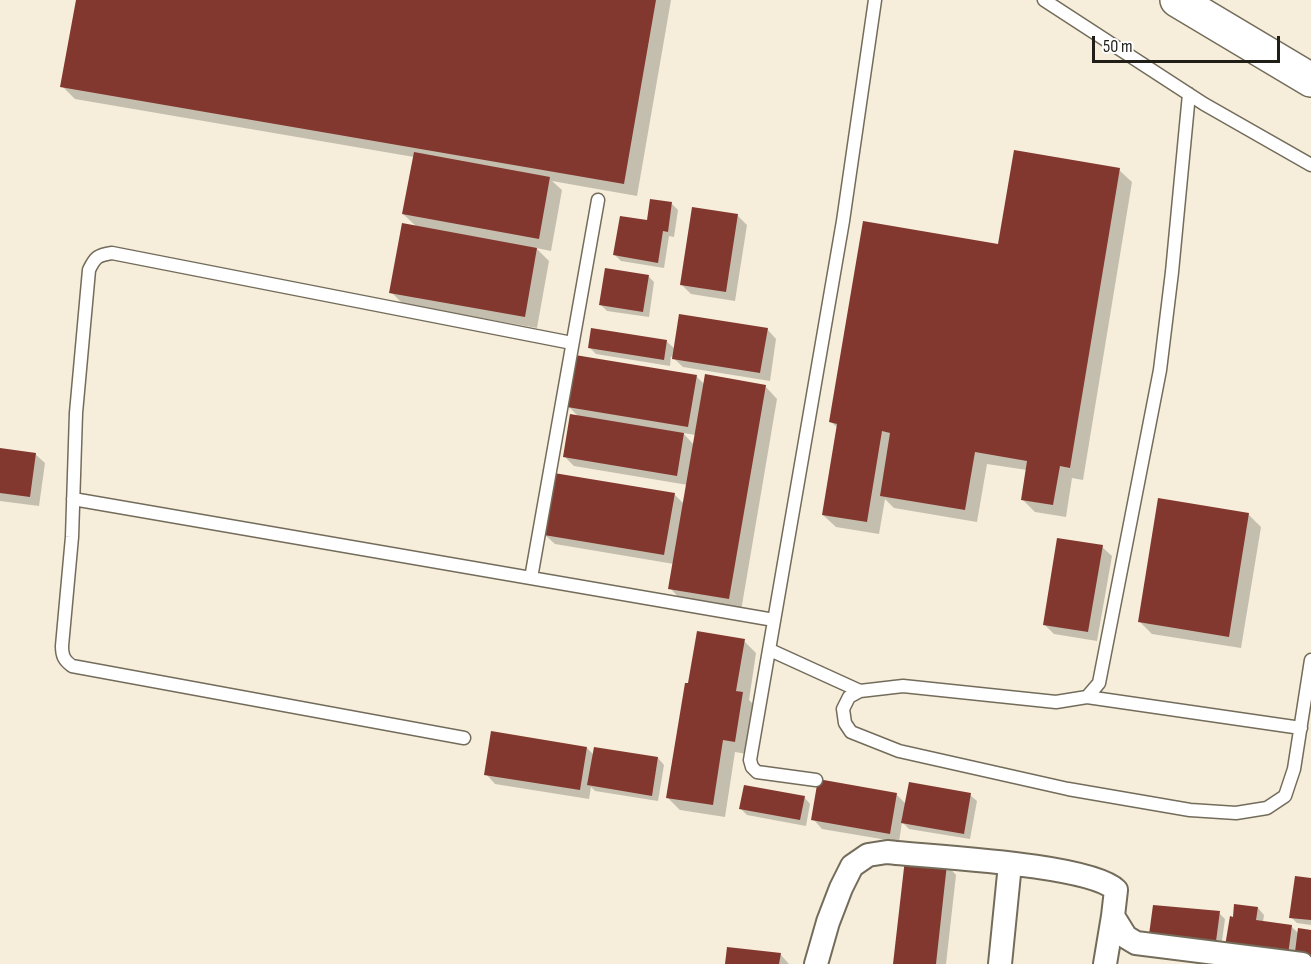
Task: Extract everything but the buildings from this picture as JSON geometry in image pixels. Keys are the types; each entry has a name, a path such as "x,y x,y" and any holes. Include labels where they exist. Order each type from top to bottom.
{"highway":[{"path":"1177,0 1311,80"}],"street":[{"path":"816,964 841,888 852,866 868,855 887,852 1065,871 1109,884 1116,890 1105,964"},
{"path":"1000,964 1010,864"},
{"path":"1113,916 1126,937 1136,943 1302,964"}],"lane":[{"path":"816,780 757,772 750,760 843,221 875,0"},
{"path":"1044,0 1189,94 1311,165"},
{"path":"1087,697 1099,684 1160,370 1189,94"},
{"path":"531,578 598,200"},
{"path":"464,738 72,666 62,655 72,537 76,413 89,270 94,259 99,255 112,253 572,343"},
{"path":"73,499 774,620"},
{"path":"770,650 860,691"},
{"path":"1301,728 1087,697 1056,702 903,686 860,691 849,698 843,709 845,723 852,732 899,752 1068,789 1190,810 1236,813 1267,808 1285,796 1294,769 1301,728 1311,660"}]}
